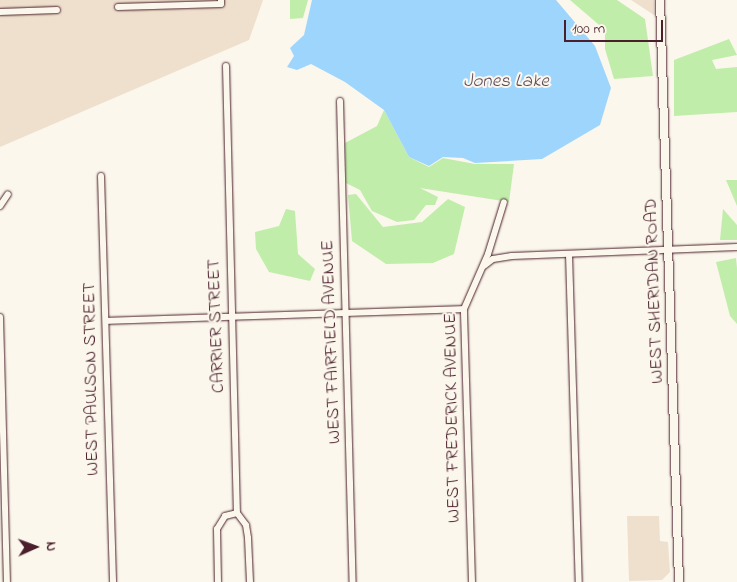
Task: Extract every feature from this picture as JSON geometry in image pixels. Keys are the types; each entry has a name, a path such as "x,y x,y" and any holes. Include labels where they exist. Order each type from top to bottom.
{"street":[{"path":"118,7 221,4 221,0"},
{"name":"WEST SHERIDAN ROAD","path":"660,0 679,582"},
{"path":"0,12 57,10"},
{"name":"CARRIER STREET","path":"226,66 237,513 246,524 250,582"},
{"name":"WEST FAIRFIELD AVENUE","path":"340,101 353,582"},
{"name":"WEST PAULSON STREET","path":"101,176 113,582"},
{"path":"0,206 8,194"},
{"name":"WEST FREDERICK AVENUE","path":"472,582 464,309 488,254 504,202"},
{"path":"480,269 502,257 737,247"},
{"path":"569,254 579,582"},
{"path":"106,322 464,309"},
{"path":"0,317 7,582"},
{"path":"218,582 217,529 225,516 237,513"}],"shaded area":[{"path":"0,0 263,0 249,40 0,147"},
{"path":"631,0 654,0 654,15"},
{"path":"627,516 659,516 660,541 668,542 670,572 662,580 629,581"}],"green space":[{"path":"290,0 308,0 303,18 290,19"},
{"path":"570,0 617,0 645,19 653,76 614,79 605,49 605,30"},
{"path":"729,39 737,55 712,60 716,69 737,67 737,112 674,116 674,60"},
{"path":"384,110 409,157 429,167 443,158 475,164 514,164 509,202 420,188 438,197 435,205 426,205 414,220 397,222 372,211 360,190 346,183 345,143 377,126"},
{"path":"726,180 737,180 737,206"},
{"path":"356,194 383,227 422,222 448,199 465,207 454,254 433,263 386,264 352,241 348,195"},
{"path":"286,209 295,211 298,254 315,269 310,281 269,272 256,249 255,232 279,226"},
{"path":"723,209 737,225 737,240 720,240"},
{"path":"736,258 737,324 730,316 716,262"}],"water":[{"name":"Jones Lake","path":"312,0 556,0 595,46 611,88 600,125 542,159 475,163 463,158 443,157 429,166 409,157 384,110 345,82 311,64 297,70 287,67 294,56 290,48 304,35"}]}
